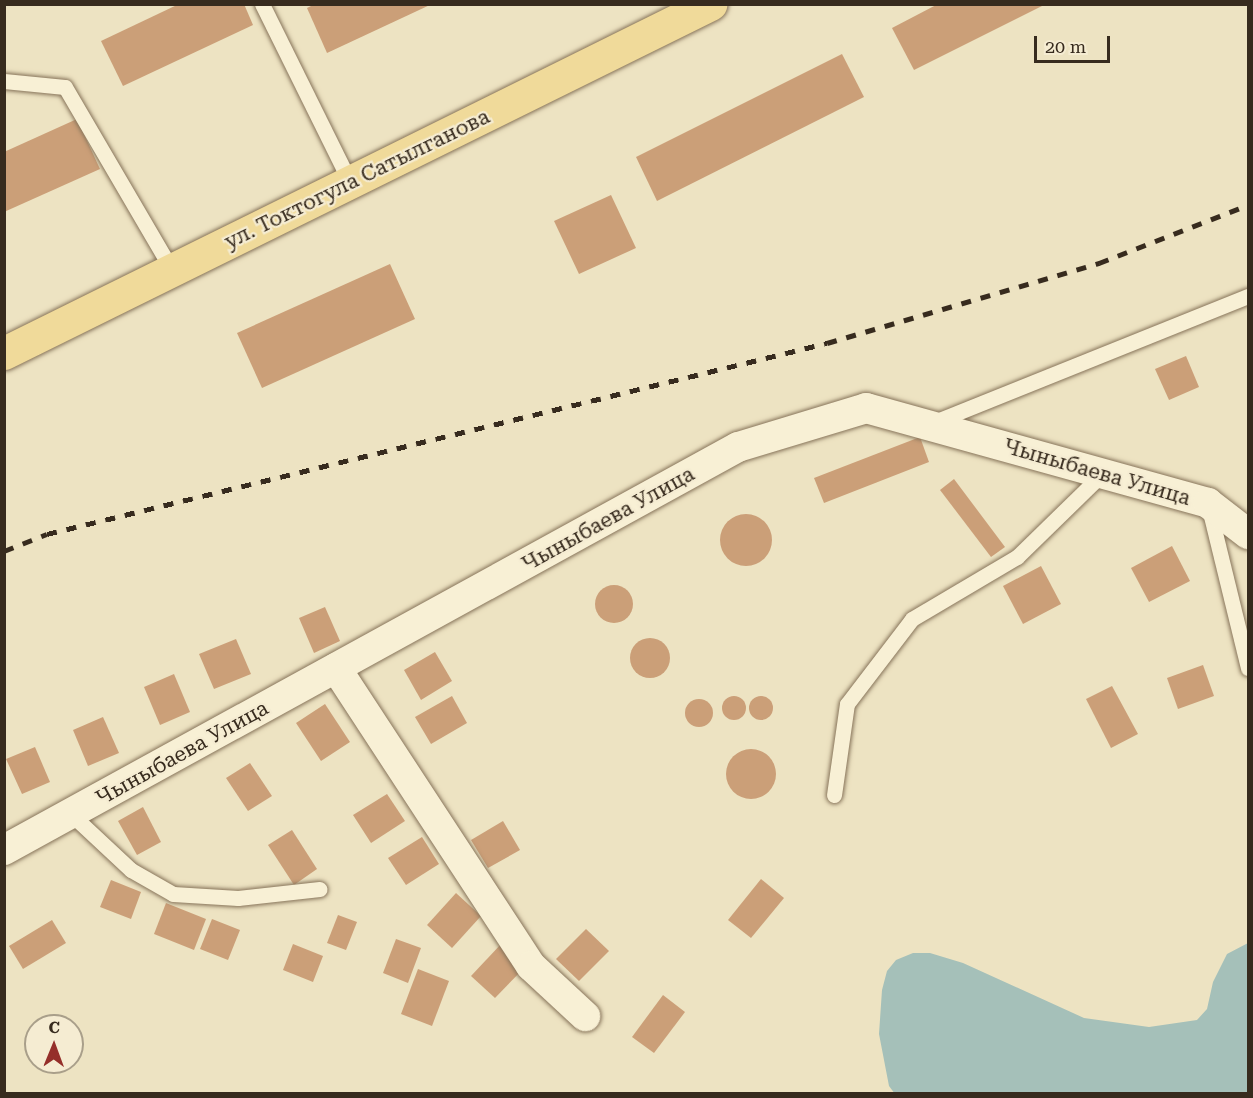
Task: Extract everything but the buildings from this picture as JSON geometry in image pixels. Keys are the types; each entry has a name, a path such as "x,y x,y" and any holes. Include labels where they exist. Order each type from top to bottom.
{"main road":[{"name":"ул. Токтогула Сатылганова","path":"4,353 710,4"}],"street":[{"name":"Чыныбаева Улица","path":"4,850 738,447 866,408 1208,503 1248,534"},
{"path":"336,668 531,966 585,1016"}],"lane":[{"path":"262,4 350,182"},
{"path":"4,81 65,87 172,270"},
{"path":"927,425 1248,296"},
{"path":"834,795 847,704 912,619 1017,556 1103,473"},
{"path":"1208,503 1248,668"},
{"path":"71,814 131,870 173,894 238,898 320,889"}],"water":[{"path":"1248,943 1248,1093 895,1094 889,1086 879,1034 882,990 887,971 896,960 913,953 930,953 963,963 1084,1018 1149,1027 1197,1020 1207,1009 1213,982 1227,954"}],"railway":[{"path":"4,551 47,534 827,343 1099,263 1248,205"}]}
